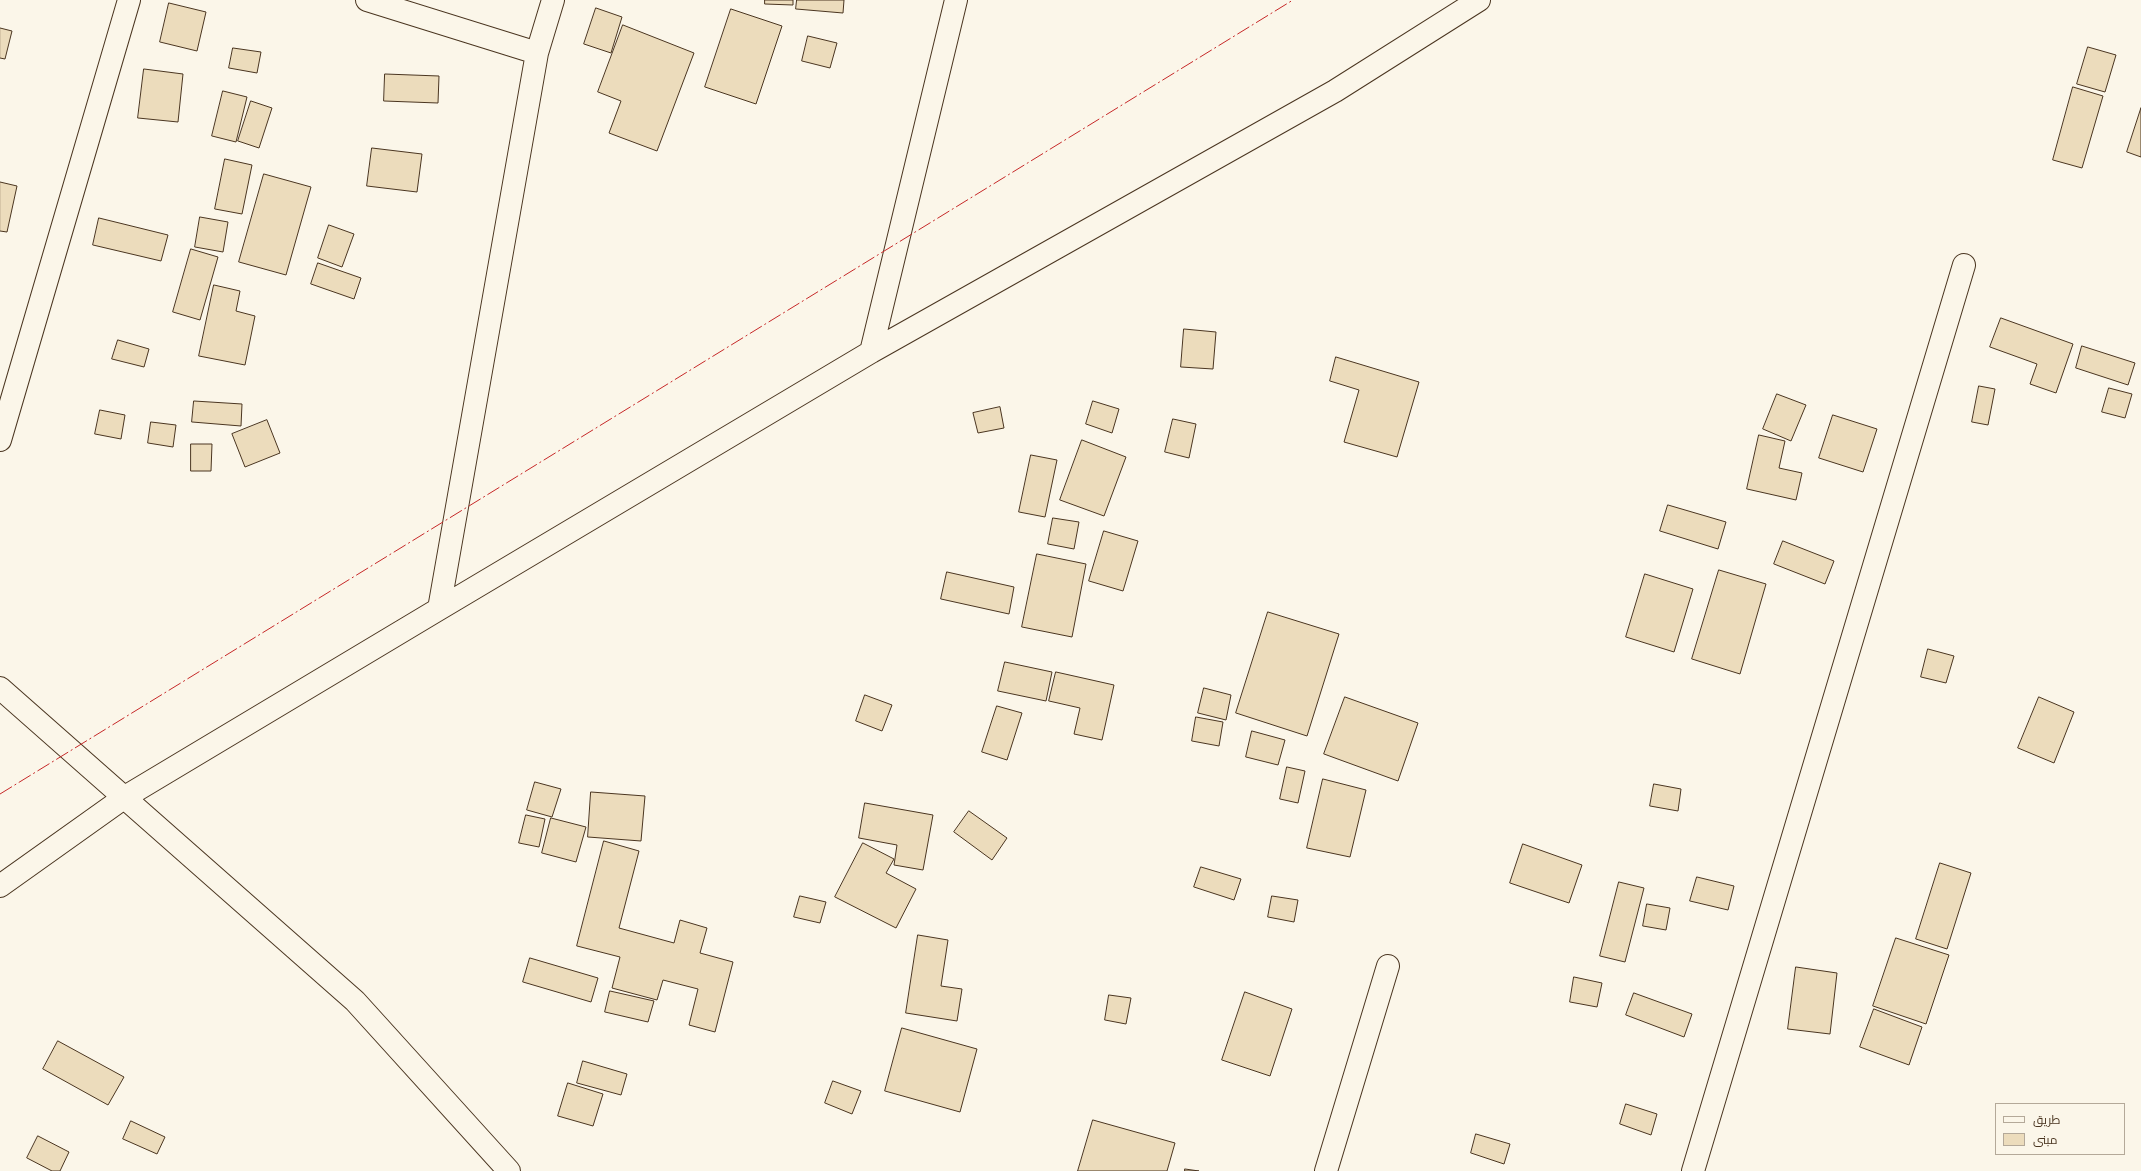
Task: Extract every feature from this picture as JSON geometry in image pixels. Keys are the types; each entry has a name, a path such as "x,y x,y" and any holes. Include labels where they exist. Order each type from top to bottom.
{"street":[{"path":"0,440 129,0"},
{"path":"367,0 537,53"},
{"path":"439,609 537,53 553,0"},
{"path":"871,352 956,0"},
{"path":"0,886 125,797 871,352 1335,91 1479,0"},
{"path":"1693,1171 1964,265"},
{"path":"0,688 355,1001 509,1171"},
{"path":"1326,1171 1388,966"}],"building":[{"path":"765,0 793,0 793,5 765,4"},
{"path":"797,0 844,0 843,13 796,9"},
{"path":"169,3 206,12 197,51 160,42"},
{"path":"596,8 622,17 611,53 584,44"},
{"path":"731,9 782,26 756,104 705,87"},
{"path":"623,25 694,53 657,151 609,133 621,101 598,92"},
{"path":"0,28 12,31 5,59 0,58"},
{"path":"808,36 837,43 830,68 802,61"},
{"path":"2088,47 2116,55 2105,92 2077,84"},
{"path":"233,48 261,52 257,73 229,68"},
{"path":"144,69 183,74 178,122 138,118"},
{"path":"385,74 439,76 438,103 384,101"},
{"path":"2073,87 2103,96 2082,168 2053,160"},
{"path":"223,91 247,97 236,142 212,136"},
{"path":"251,101 272,108 259,148 238,141"},
{"path":"2141,108 2141,157 2127,152"},
{"path":"372,148 422,154 417,192 367,186"},
{"path":"225,159 252,165 242,214 215,209"},
{"path":"264,174 311,187 286,275 239,262"},
{"path":"0,182 17,186 7,232 0,231"},
{"path":"200,217 228,222 223,252 195,247"},
{"path":"99,218 168,235 161,261 93,245"},
{"path":"329,225 354,234 342,267 318,258"},
{"path":"191,249 218,257 200,320 173,312"},
{"path":"318,263 361,278 354,299 311,284"},
{"path":"214,285 240,291 236,311 255,316 245,365 199,356"},
{"path":"2001,318 2073,344 2056,393 2030,384 2037,364 1990,347"},
{"path":"1184,329 1216,332 1213,369 1181,367"},
{"path":"118,340 149,349 144,367 112,359"},
{"path":"2082,346 2135,363 2128,385 2076,368"},
{"path":"1336,357 1419,382 1397,457 1344,442 1359,390 1330,381"},
{"path":"1979,386 1995,389 1988,425 1972,422"},
{"path":"2109,388 2132,394 2125,418 2102,412"},
{"path":"1777,394 1806,405 1791,441 1763,429"},
{"path":"194,401 242,404 241,426 192,422"},
{"path":"1093,401 1119,409 1112,433 1086,424"},
{"path":"1000,407 1004,428 978,433 973,413"},
{"path":"100,410 125,415 121,439 95,434"},
{"path":"1833,415 1877,429 1863,472 1819,458"},
{"path":"1173,419 1196,424 1189,458 1165,452"},
{"path":"267,420 280,453 245,467 232,434"},
{"path":"151,422 176,425 173,447 148,443"},
{"path":"1759,435 1785,441 1779,468 1802,473 1796,500 1747,489"},
{"path":"1082,440 1126,457 1104,516 1060,500"},
{"path":"191,444 212,444 211,471 191,471"},
{"path":"1031,455 1057,460 1045,517 1019,512"},
{"path":"1668,505 1726,522 1718,549 1660,531"},
{"path":"1053,518 1079,522 1074,549 1048,544"},
{"path":"1104,531 1138,541 1123,591 1089,581"},
{"path":"1783,541 1834,561 1825,584 1774,564"},
{"path":"1037,554 1086,564 1072,637 1022,627"},
{"path":"1719,570 1766,584 1740,674 1692,659"},
{"path":"947,572 1014,587 1009,614 941,599"},
{"path":"1645,574 1693,589 1674,652 1626,637"},
{"path":"1268,612 1339,634 1307,736 1236,713"},
{"path":"1928,649 1954,656 1946,683 1921,677"},
{"path":"1005,662 1052,672 1046,701 998,691"},
{"path":"1056,672 1114,685 1102,740 1074,734 1080,708 1049,701"},
{"path":"1204,688 1231,695 1226,720 1198,713"},
{"path":"865,695 892,705 882,731 856,721"},
{"path":"1345,697 1418,723 1398,781 1324,754"},
{"path":"2039,697 2074,712 2054,763 2018,748"},
{"path":"997,706 1022,713 1007,760 982,752"},
{"path":"1196,717 1223,722 1219,746 1192,741"},
{"path":"1252,731 1285,740 1278,765 1246,757"},
{"path":"1287,767 1305,771 1298,803 1280,799"},
{"path":"1323,779 1366,790 1350,857 1307,848"},
{"path":"535,782 561,789 552,817 527,810"},
{"path":"1654,784 1681,789 1678,811 1650,806"},
{"path":"591,792 645,796 641,841 588,837"},
{"path":"865,803 933,815 923,870 894,865 897,845 859,838"},
{"path":"969,811 1007,838 992,860 954,832"},
{"path":"526,815 545,819 539,847 519,843"},
{"path":"551,818 586,827 576,862 542,853"},
{"path":"604,841 639,851 619,928 674,943 680,920 707,928 700,953 733,962 715,1032 689,1025 698,989 663,980 657,1000 612,988 620,957 577,946"},
{"path":"863,843 894,859 886,873 916,889 896,928 835,897"},
{"path":"1523,844 1582,865 1569,903 1510,883"},
{"path":"1940,863 1971,873 1947,949 1916,939"},
{"path":"1201,867 1241,879 1234,900 1194,887"},
{"path":"1697,877 1734,886 1728,910 1690,901"},
{"path":"1619,882 1644,888 1625,962 1600,956"},
{"path":"800,896 826,902 820,923 794,917"},
{"path":"1272,896 1298,900 1294,922 1268,917"},
{"path":"1647,904 1670,908 1666,930 1643,926"},
{"path":"918,935 948,940 941,986 962,989 957,1021 906,1013"},
{"path":"1896,938 1949,955 1926,1024 1873,1006"},
{"path":"530,958 598,978 591,1002 523,982"},
{"path":"1796,967 1837,973 1830,1034 1788,1029"},
{"path":"1574,977 1602,983 1597,1007 1570,1002"},
{"path":"610,991 654,1001 648,1022 605,1012"},
{"path":"1245,992 1292,1009 1270,1076 1222,1060"},
{"path":"1634,993 1692,1014 1684,1037 1626,1015"},
{"path":"1109,995 1131,998 1126,1024 1105,1020"},
{"path":"1874,1009 1922,1027 1909,1065 1860,1047"},
{"path":"902,1028 977,1049 960,1112 885,1091"},
{"path":"58,1041 124,1077 108,1105 43,1069"},
{"path":"583,1061 627,1074 621,1095 577,1083"},
{"path":"833,1081 861,1091 852,1114 825,1103"},
{"path":"568,1083 603,1094 593,1126 558,1116"},
{"path":"1626,1104 1657,1114 1651,1135 1620,1124"},
{"path":"1093,1120 1175,1143 1167,1171 1078,1171"},
{"path":"131,1121 165,1137 157,1154 123,1139"},
{"path":"1476,1134 1510,1144 1504,1164 1471,1153"},
{"path":"38,1136 69,1152 60,1171 52,1171 27,1158"},
{"path":"1185,1169 1199,1171 1185,1171"}],"power":[{"path":"0,794 1293,0"}]}
